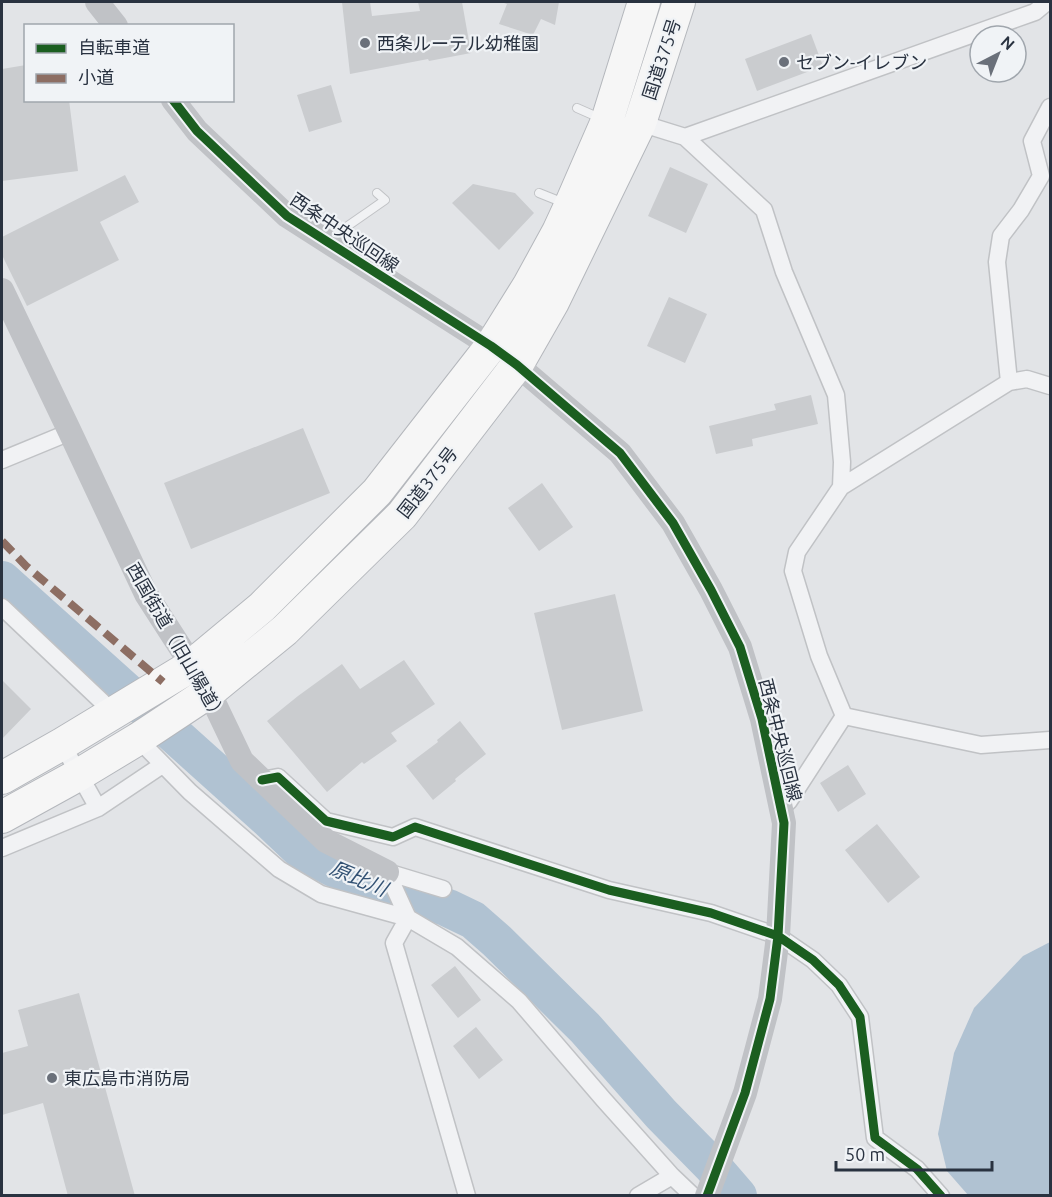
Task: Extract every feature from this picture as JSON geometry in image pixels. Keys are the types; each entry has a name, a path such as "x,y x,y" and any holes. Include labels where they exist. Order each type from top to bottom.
{"highway":[{"name":"国道375号","path":"2,778 191,666 262,607 377,492 491,346 529,285 558,232 607,121 645,2"},
{"name":"国道375号","path":"2,817 138,739 209,692 285,630 402,515 518,365 553,302 640,123 679,2"}],"street":[{"path":"97,2 114,24"},
{"path":"685,137 1035,12 1047,2 1050,7"},
{"name":"西条中央巡回線","path":"175,102 197,131 287,216 518,365 620,453 674,523 740,647 762,719 784,823 778,936 770,999 745,1093 729,1137 703,1194"},
{"path":"1009,382 997,262 1001,236 1021,210 1041,176 1032,141 1050,107"},
{"path":"640,123 685,137 764,210 784,272 836,395 842,462 841,487"},
{"name":"西国街道（旧山陽道）","path":"2,290 146,594 209,692 242,761 326,841 387,872"},
{"path":"844,716 819,656 793,571 797,552 841,487 1009,382 1027,379 1050,386"},
{"path":"2,460 70,432"},
{"path":"2,608 114,713"},
{"path":"781,808 789,801 844,716"},
{"path":"844,716 981,745 1050,740"},
{"path":"138,739 190,792 279,869 321,894 408,918 457,947 519,1001 672,1176 703,1194"},
{"path":"62,744 98,808"},
{"path":"2,848 98,808 162,765"},
{"path":"262,780 278,777 326,821 393,837 415,827 609,890 711,913 778,936 813,960 839,986 860,1017 875,1138 917,1169 941,1196"},
{"path":"387,872 408,918"},
{"path":"387,872 443,889"},
{"path":"408,918 394,943 467,1196"},
{"path":"638,1196 672,1176"}],"lane":[{"path":"577,108 607,121"},
{"path":"327,242 385,200 377,193"},
{"path":"539,193 570,206"}],"water":[{"path":"1050,942 1050,1195 968,1195 947,1171 938,1134 954,1053 974,1008 1023,956"}],"building":[{"path":"342,2 370,2 372,16 420,11 418,2 462,2 471,53 350,74"},
{"path":"501,2 559,2 555,25 541,19 533,35 499,24 507,4"},
{"name":"セブン-イレブン","path":"811,34 823,66 757,91 745,59"},
{"path":"24,65 24,102 69,102 78,171 2,181 2,69"},
{"path":"331,85 342,122 309,132 297,95"},
{"path":"670,167 708,184 686,233 648,216"},
{"path":"125,175 139,202 100,222 119,260 27,306 2,255 2,237"},
{"path":"473,184 515,193 534,213 499,250 452,203"},
{"path":"669,297 707,314 685,363 647,346"},
{"path":"811,395 818,424 752,439 753,446 716,454 709,426 776,410 774,404"},
{"path":"303,428 330,493 191,549 164,483"},
{"path":"542,483 573,527 539,551 508,508"},
{"path":"615,594 643,711 562,730 534,613"},
{"path":"404,660 435,704 391,733 397,741 364,764 362,762 327,792 267,721 342,664 360,689"},
{"path":"2,680 31,709 2,739"},
{"path":"460,721 486,754 433,800 406,766 438,742 437,740"},
{"path":"848,765 866,794 838,812 820,783"},
{"path":"877,824 920,877 888,903 845,850"},
{"path":"455,966 481,1000 458,1018 431,985"},
{"name":"東広島市消防局","path":"79,993 135,1196 68,1196 43,1103 2,1115 2,1053 28,1046 18,1010"},
{"path":"476,1027 503,1060 479,1079 453,1046"}],"waterway":[{"name":"原比川","path":"2,580 304,853 373,888 429,901 473,920 585,1028 738,1196"}],"marked path":[{"path":"2,541 26,566 163,682"}],"cycle path":[{"path":"175,102 197,131 287,216 491,346 517,365 620,453 673,523 740,647 762,719 784,823 778,936 770,999 745,1093 707,1196"},
{"path":"262,780 278,777 326,821 393,837 415,827 609,890 711,913 778,936 813,960 839,985 860,1017 875,1138 917,1169 941,1196"}],"place":[{"name":"西条ルーテル幼稚園","path":"365,43"},
{"name":"セブン-イレブン","path":"784,62"},
{"name":"東広島市消防局","path":"52,1078"}]}
